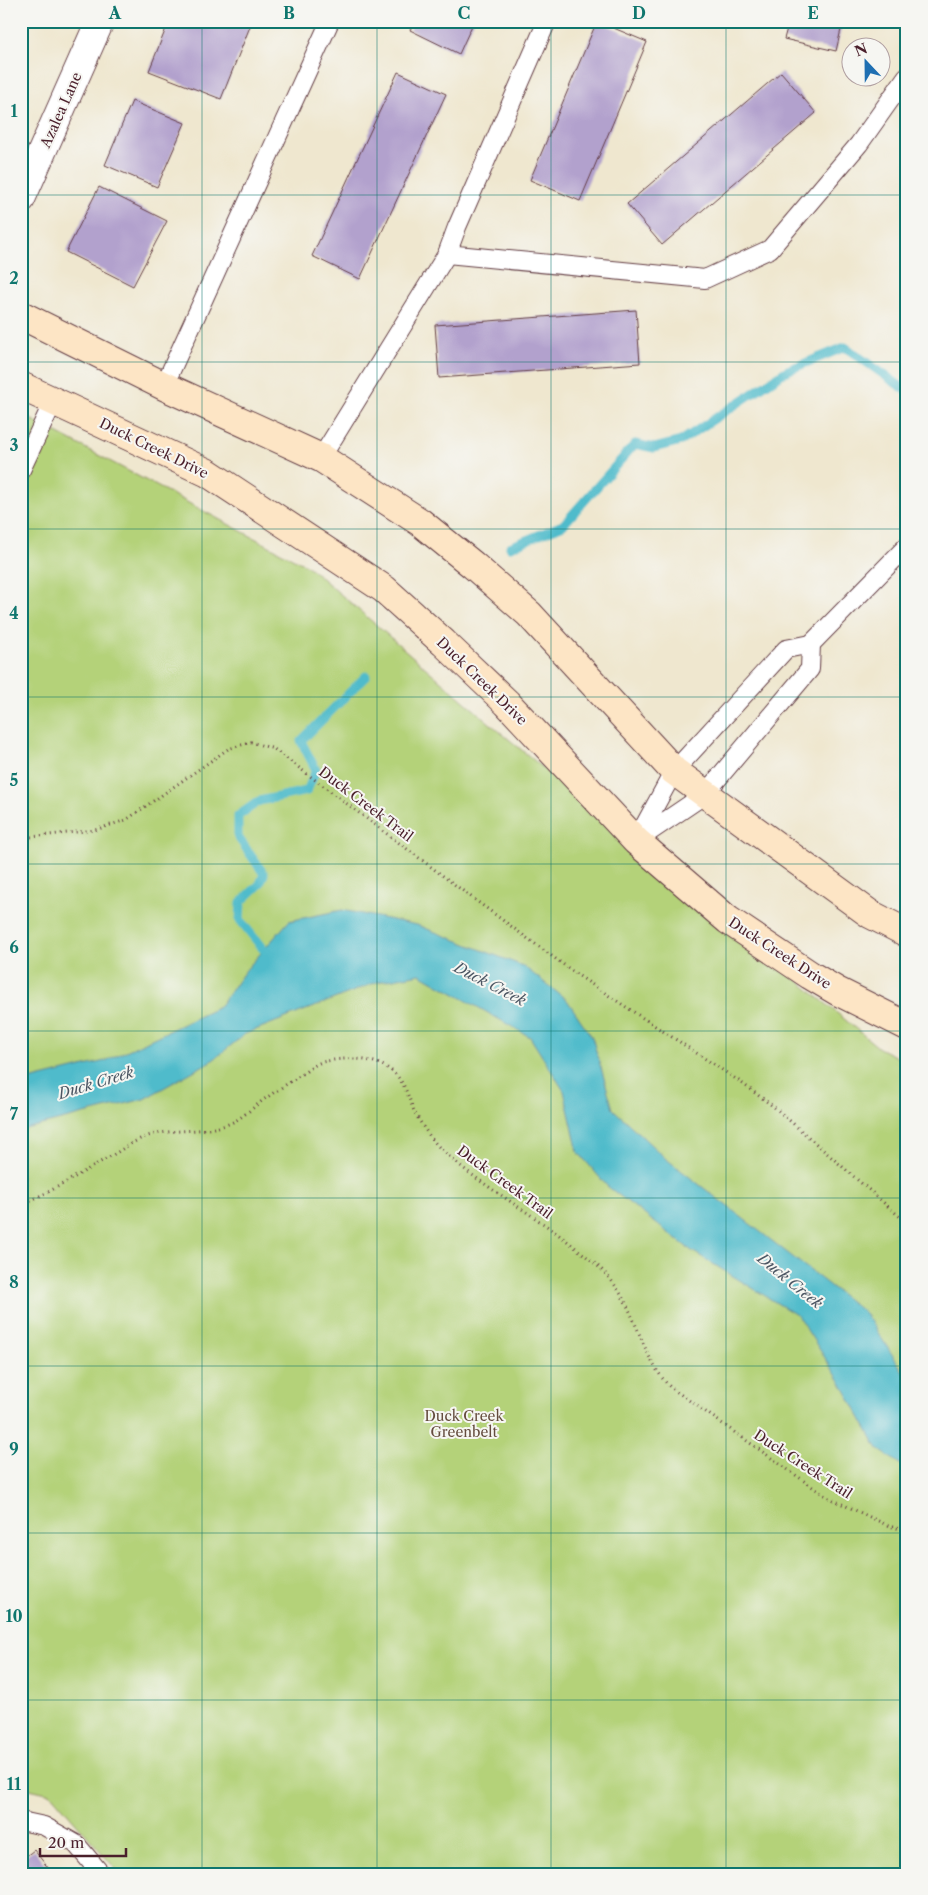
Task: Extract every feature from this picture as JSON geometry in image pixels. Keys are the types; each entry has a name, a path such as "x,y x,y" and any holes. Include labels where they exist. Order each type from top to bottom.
{"main road":[{"path":"21,315 164,386 321,458 420,522 522,608 674,771 870,914 907,932"},
{"name":"Duck Creek Drive","path":"21,386 208,473 384,589 507,703 636,841 728,920 837,991 907,1026"}],"street":[{"name":"Azalea Lane","path":"21,199 100,21"}],"lane":[{"path":"164,386 330,21"},
{"path":"321,458 447,254 547,21"},
{"path":"447,254 705,279 770,249 859,144 907,76"},
{"path":"21,470 54,400"},
{"path":"636,841 674,771 786,649 811,644 907,546"},
{"path":"636,841 704,794 810,669 811,644"},
{"path":"21,1821 44,1826 76,1844 101,1874"}],"path":[{"name":"Duck Creek Trail","path":"21,838 95,830 126,820 228,749 251,742 274,749 579,976 740,1081 774,1107 907,1223"},
{"name":"Duck Creek Trail","path":"21,1204 45,1193 146,1136 165,1131 211,1129 230,1123 319,1063 359,1059 378,1064 395,1074 404,1087 427,1133 442,1151 467,1171 565,1239 591,1260 613,1282 626,1303 649,1358 659,1375 670,1387 827,1497 889,1526 907,1531"}],"green space":[{"name":"Duck Creek Greenbelt","path":"21,414 309,567 493,726 879,1048 907,1062 907,1874 120,1874 51,1794 21,1787"}],"water":[{"name":"Duck Creek","path":"342,910 417,925 523,966 567,1000 592,1037 613,1109 665,1158 865,1313 907,1380 907,1469 878,1449 840,1381 798,1316 692,1251 607,1186 578,1152 564,1091 530,1037 420,974 377,982 245,1034 213,1060 144,1099 21,1130 21,1082 105,1061 219,1007 245,971 289,921"}],"building":[{"path":"169,21 244,21 251,24 221,99 149,71"},
{"path":"415,21 474,21 459,54 410,30"},
{"path":"597,21 647,42 580,201 530,180"},
{"path":"789,21 843,21 836,51 784,39"},
{"path":"398,72 446,94 360,279 312,256"},
{"path":"781,72 816,113 662,245 627,204"},
{"path":"132,101 185,123 157,187 105,165"},
{"path":"99,187 167,221 133,286 66,252"},
{"path":"636,310 640,363 439,378 435,325"},
{"path":"34,1850 53,1874 21,1874 21,1860"}],"waterway":[{"path":"510,547 563,525 635,444 654,448 681,441 786,371 845,347 907,391"},
{"path":"271,959 240,920 241,902 260,884 264,874 238,837 238,816 259,801 307,791 316,770 301,741 366,676"}]}
